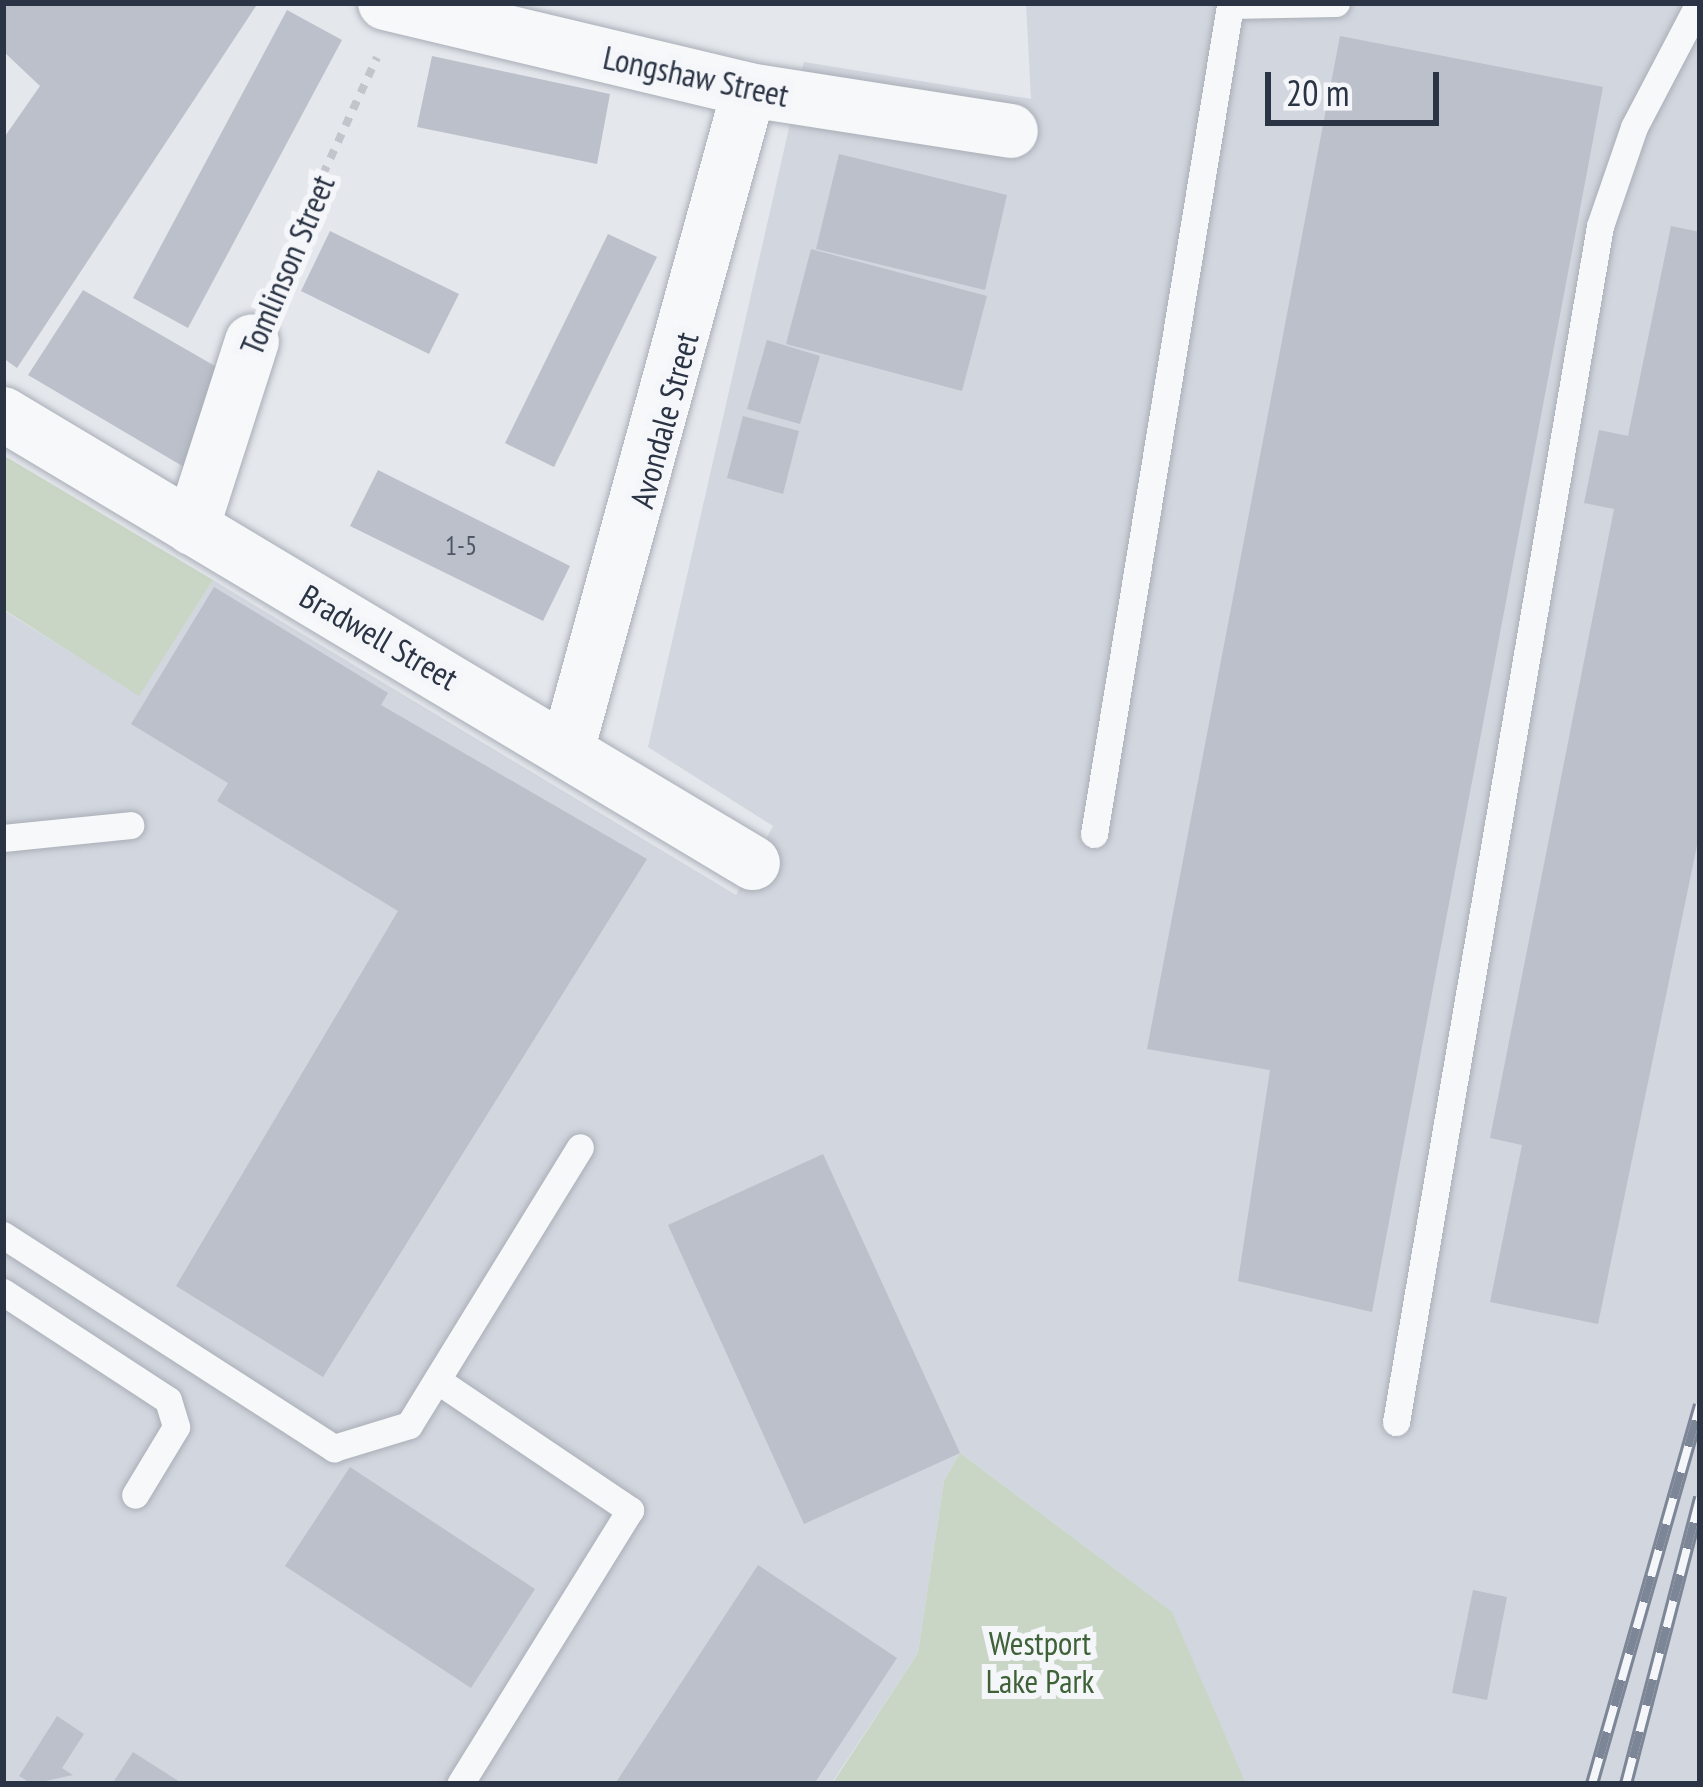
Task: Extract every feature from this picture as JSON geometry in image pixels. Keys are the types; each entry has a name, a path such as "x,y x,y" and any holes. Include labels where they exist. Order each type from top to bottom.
{"street":[{"name":"Longshaw Street","path":"392,6 749,90 1011,131"},
{"name":"Avondale Street","path":"568,747 749,90"},
{"name":"Tomlinson Street","path":"192,528 252,341"},
{"name":"Bradwell Street","path":"3,414 568,747 753,863"}],"lane":[{"path":"1094,834 1230,5 1336,3"},
{"path":"1396,1422 1600,226 1634,127 1699,3"},
{"path":"3,838 130,825"},
{"path":"3,1235 334,1448 409,1425 580,1147"},
{"path":"3,1292 168,1400 176,1427 135,1495"},
{"path":"436,1380 630,1510 460,1784"}],"path":[{"name":"Tomlinson Street","path":"252,341 392,6"}],"shaded area":[{"path":"1026,3 1700,3 1700,1784 1239,1784 1157,1601 960,1453 944,1481 918,1653 831,1784 3,1784 3,610 139,695 213,580 736,895 773,826 648,747 804,62 1031,99"}],"green space":[{"path":"3,455 213,580 139,696 3,609"},
{"name":"Westport Lake Park","path":"960,1453 1172,1612 1246,1784 832,1784 918,1653 944,1481"}],"building":[{"path":"3,3 258,3 17,368 3,358 3,139 40,86 3,51"},
{"path":"287,10 342,40 188,328 133,298"},
{"path":"1340,36 1603,87 1372,1312 1238,1281 1270,1070 1147,1049"},
{"path":"432,56 610,94 597,164 417,127"},
{"path":"839,154 1007,195 985,290 816,249"},
{"path":"1671,226 1700,232 1700,831 1598,1324 1490,1302 1522,1145 1490,1138 1614,509 1584,503 1599,430 1628,436"},
{"path":"330,231 459,294 429,354 301,291"},
{"path":"608,234 657,257 554,467 505,443"},
{"path":"811,249 987,296 962,391 786,344"},
{"path":"83,290 234,377 184,467 28,375"},
{"path":"767,340 820,356 800,424 747,409"},
{"path":"743,416 799,431 783,494 727,478"},
{"path":"378,470 570,566 543,621 350,526"},
{"path":"214,587 388,693 381,705 647,859 323,1377 176,1286 398,911 217,801 228,783 131,724"},
{"path":"823,1154 960,1453 804,1524 668,1225"},
{"path":"350,1467 535,1589 471,1688 285,1566"},
{"path":"758,1565 897,1658 814,1784 615,1784"},
{"path":"1473,1590 1507,1597 1487,1700 1452,1693"},
{"path":"57,1716 84,1734 62,1768 73,1775 32,1784 19,1776"},
{"path":"133,1752 183,1784 112,1784"}],"railway":[{"path":"1592,1784 1700,1405"},
{"path":"1626,1784 1700,1497"}]}
